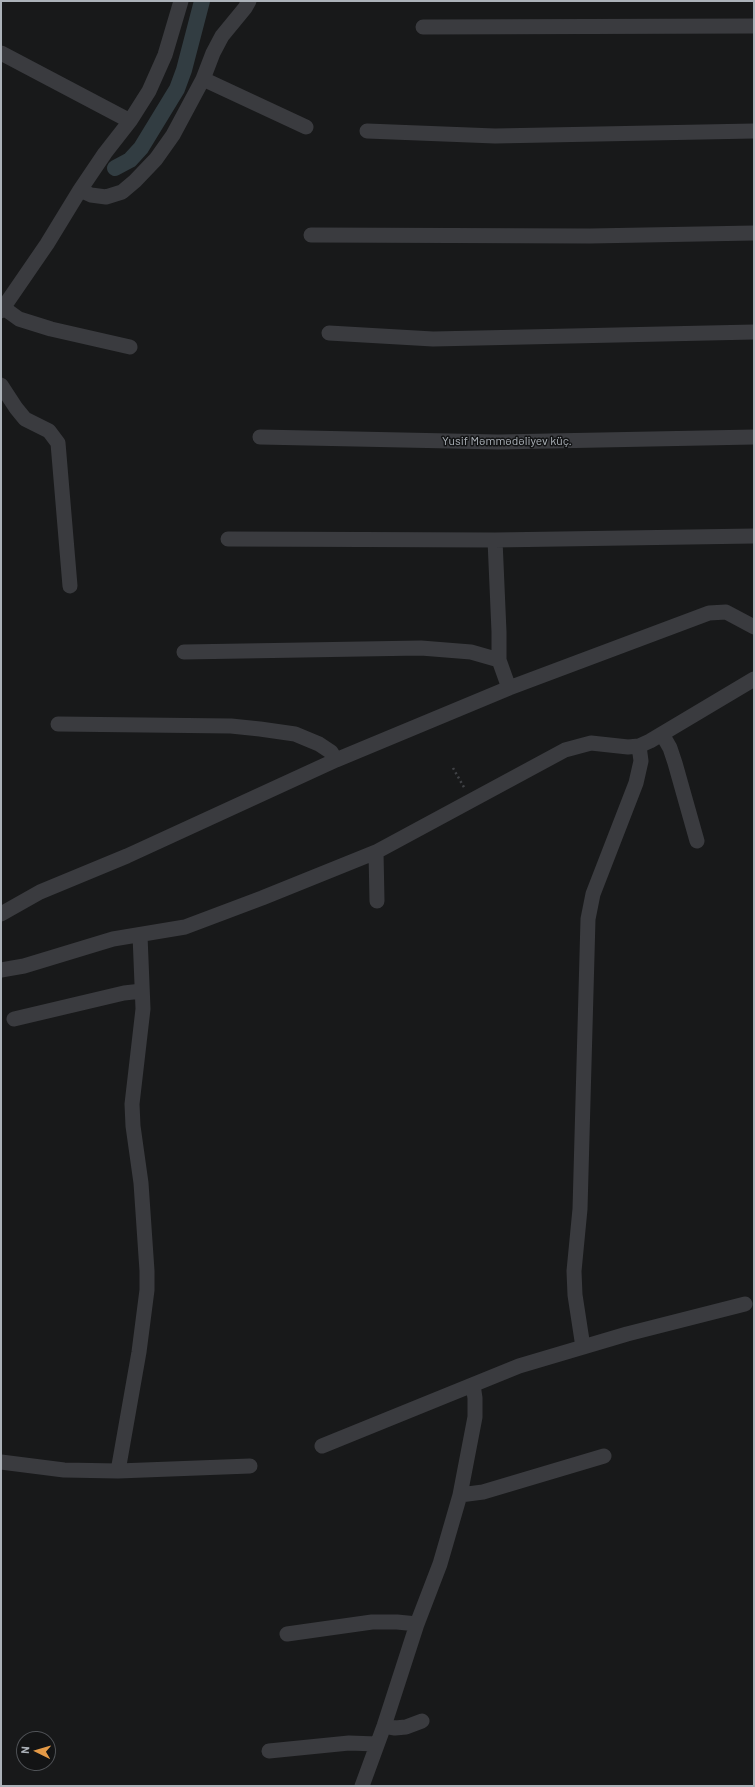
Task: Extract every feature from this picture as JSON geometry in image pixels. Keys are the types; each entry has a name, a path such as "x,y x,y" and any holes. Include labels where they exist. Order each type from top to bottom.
{"street":[{"path":"130,346 50,329 19,319 2,308 47,244 105,152 130,121 149,91 165,55 181,1"},
{"path":"80,190 91,195 106,197 122,192 156,159 173,135 203,79 213,53 222,36 249,1"},
{"path":"423,27 754,26"},
{"path":"1,53 130,121"},
{"path":"203,79 306,127"},
{"path":"367,131 495,136 754,131"},
{"path":"311,235 590,236 754,233"},
{"path":"329,332 433,339 754,332"},
{"path":"1,385 25,419 49,431 58,443 70,586"},
{"name":"Yusif Məmmədəliyev küç.","path":"260,437 498,442 754,437"},
{"path":"228,539 495,540 754,536"},
{"path":"495,540 499,660 509,688"},
{"path":"1,914 40,892 127,856 336,760 509,688 709,613 726,612 754,627"},
{"path":"184,652 421,648 471,652 499,660"},
{"path":"1,970 24,966 113,939 186,928 376,852 565,750 591,743 639,746 662,734 754,679"},
{"path":"58,724 231,726 260,729 295,734 319,744 331,752 336,760"},
{"path":"662,734 670,748 675,763 696,841"},
{"path":"583,1347 575,1295 574,1271 580,1215 588,919 593,894 636,783 641,761 639,746"},
{"path":"376,852 377,901"},
{"path":"118,1471 139,1352 148,1271 142,1190 133,1126 132,1104 142,1017 140,935"},
{"path":"14,1019 124,993 142,991"},
{"path":"322,1446 473,1384 526,1364 583,1347 745,1304"},
{"path":"362,1786 384,1726 417,1624 440,1564 460,1495 475,1417 473,1384"},
{"path":"460,1495 483,1492 604,1456"},
{"path":"2,1463 64,1470 118,1471 250,1466"},
{"path":"287,1634 372,1622 417,1624"},
{"path":"384,1726 395,1728 406,1727 422,1721"},
{"path":"269,1751 348,1743 377,1744"}],"path":[{"path":"453,768 472,799"}],"waterway":[{"path":"115,168 130,160 141,148 177,89 184,70 202,1"}]}
